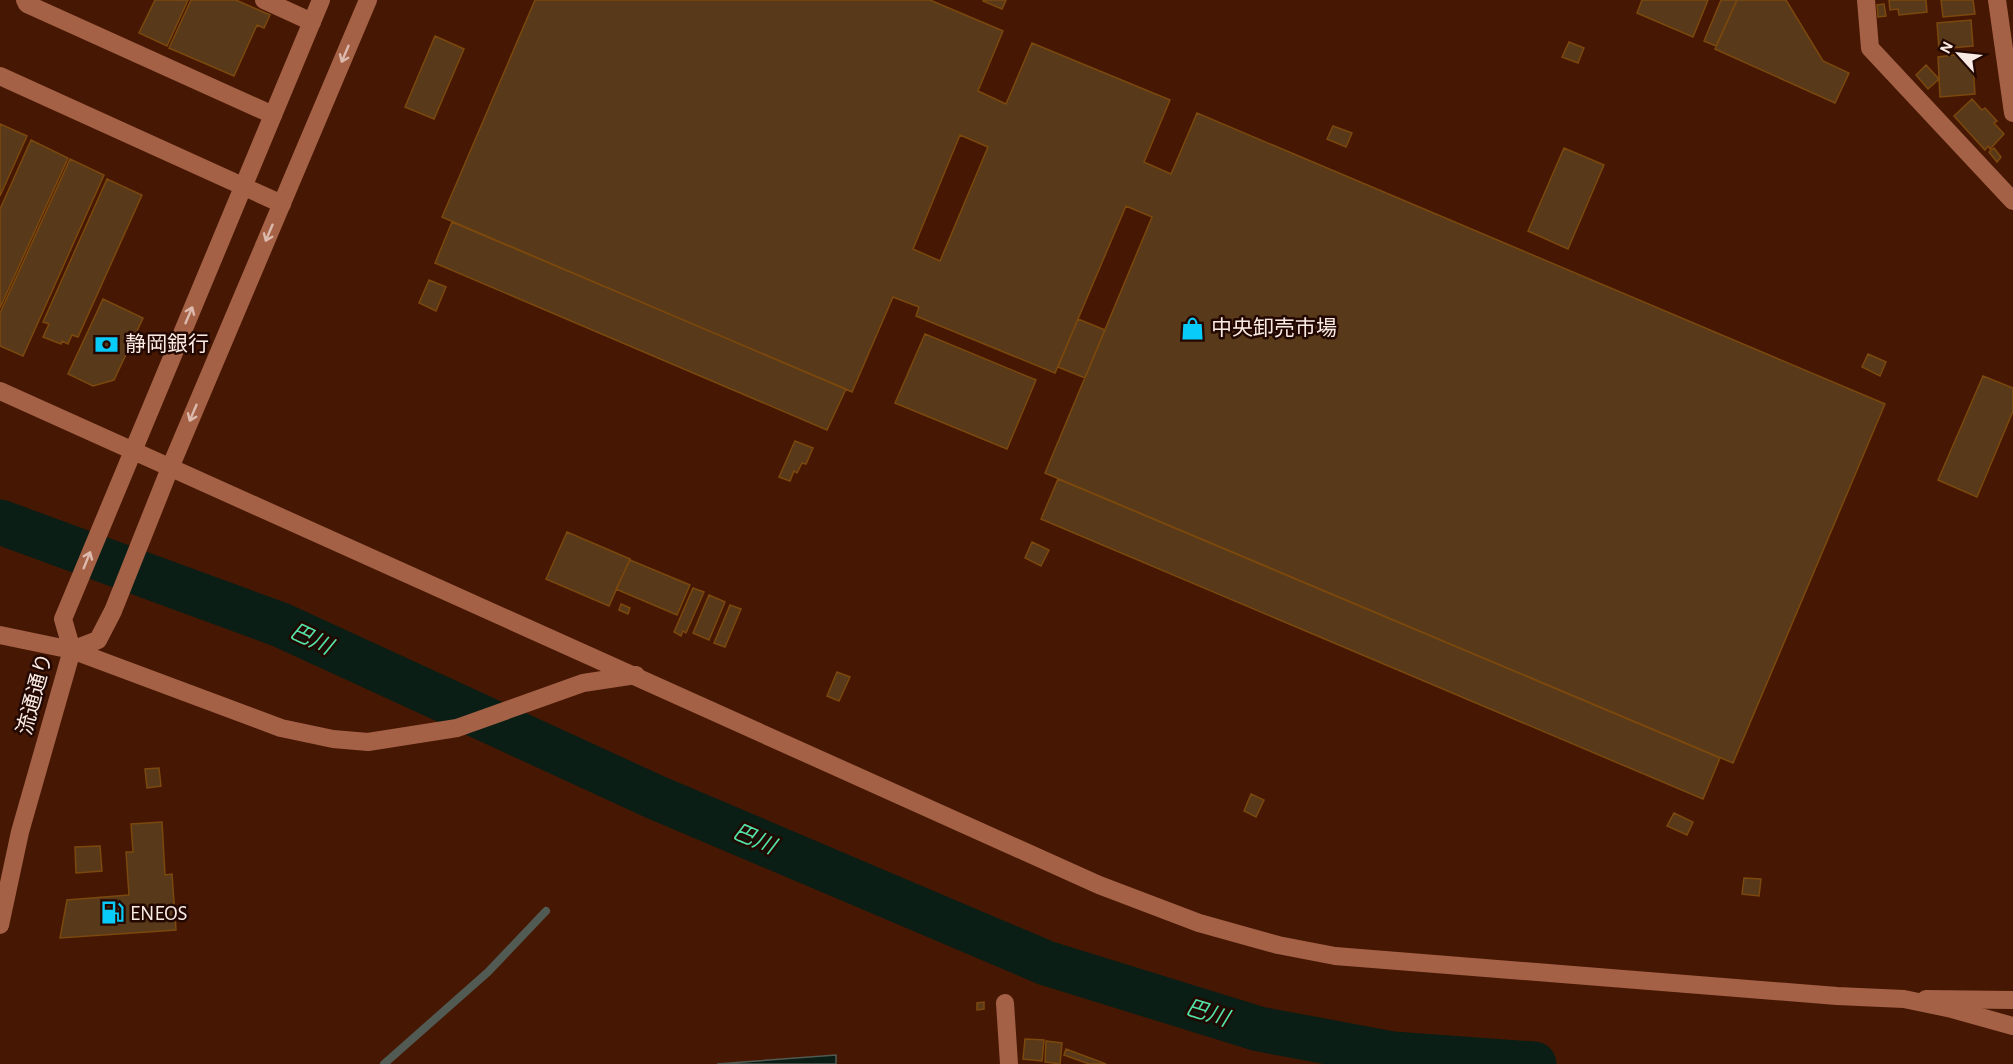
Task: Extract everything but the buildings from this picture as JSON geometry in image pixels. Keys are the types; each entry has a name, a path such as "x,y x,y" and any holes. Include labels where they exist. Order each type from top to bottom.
{"street":[{"path":"25,0 27,4 273,115"},
{"path":"264,0 312,22"},
{"path":"72,651 63,619 321,0"},
{"path":"72,651 98,640 113,611 368,0"},
{"path":"1866,0 1870,48 2013,201"},
{"path":"1997,0 2013,113"},
{"path":"0,76 282,204"},
{"path":"0,391 1099,885 1199,923 1278,945 1335,956 1837,996 2013,1000"},
{"name":"流通通り","path":"0,635 72,651 20,832 0,925"},
{"path":"72,651 281,728 333,739 368,742 457,728 583,683 636,675"},
{"path":"1904,999 1952,1009 2013,1026"},
{"path":"1005,1003 1009,1064"}],"shaded area":[{"path":"836,1055 836,1064 717,1064"}],"waterway":[{"name":"巴川","path":"0,522 281,625 655,797 1046,963 1259,1029 1393,1054 1534,1064"},
{"path":"384,1064 488,972 546,911"}],"place":[{"name":"中央卸売市場","path":"1193,328"},
{"name":"静岡銀行","path":"107,344"},
{"name":"ENEOS","path":"112,913"}]}
